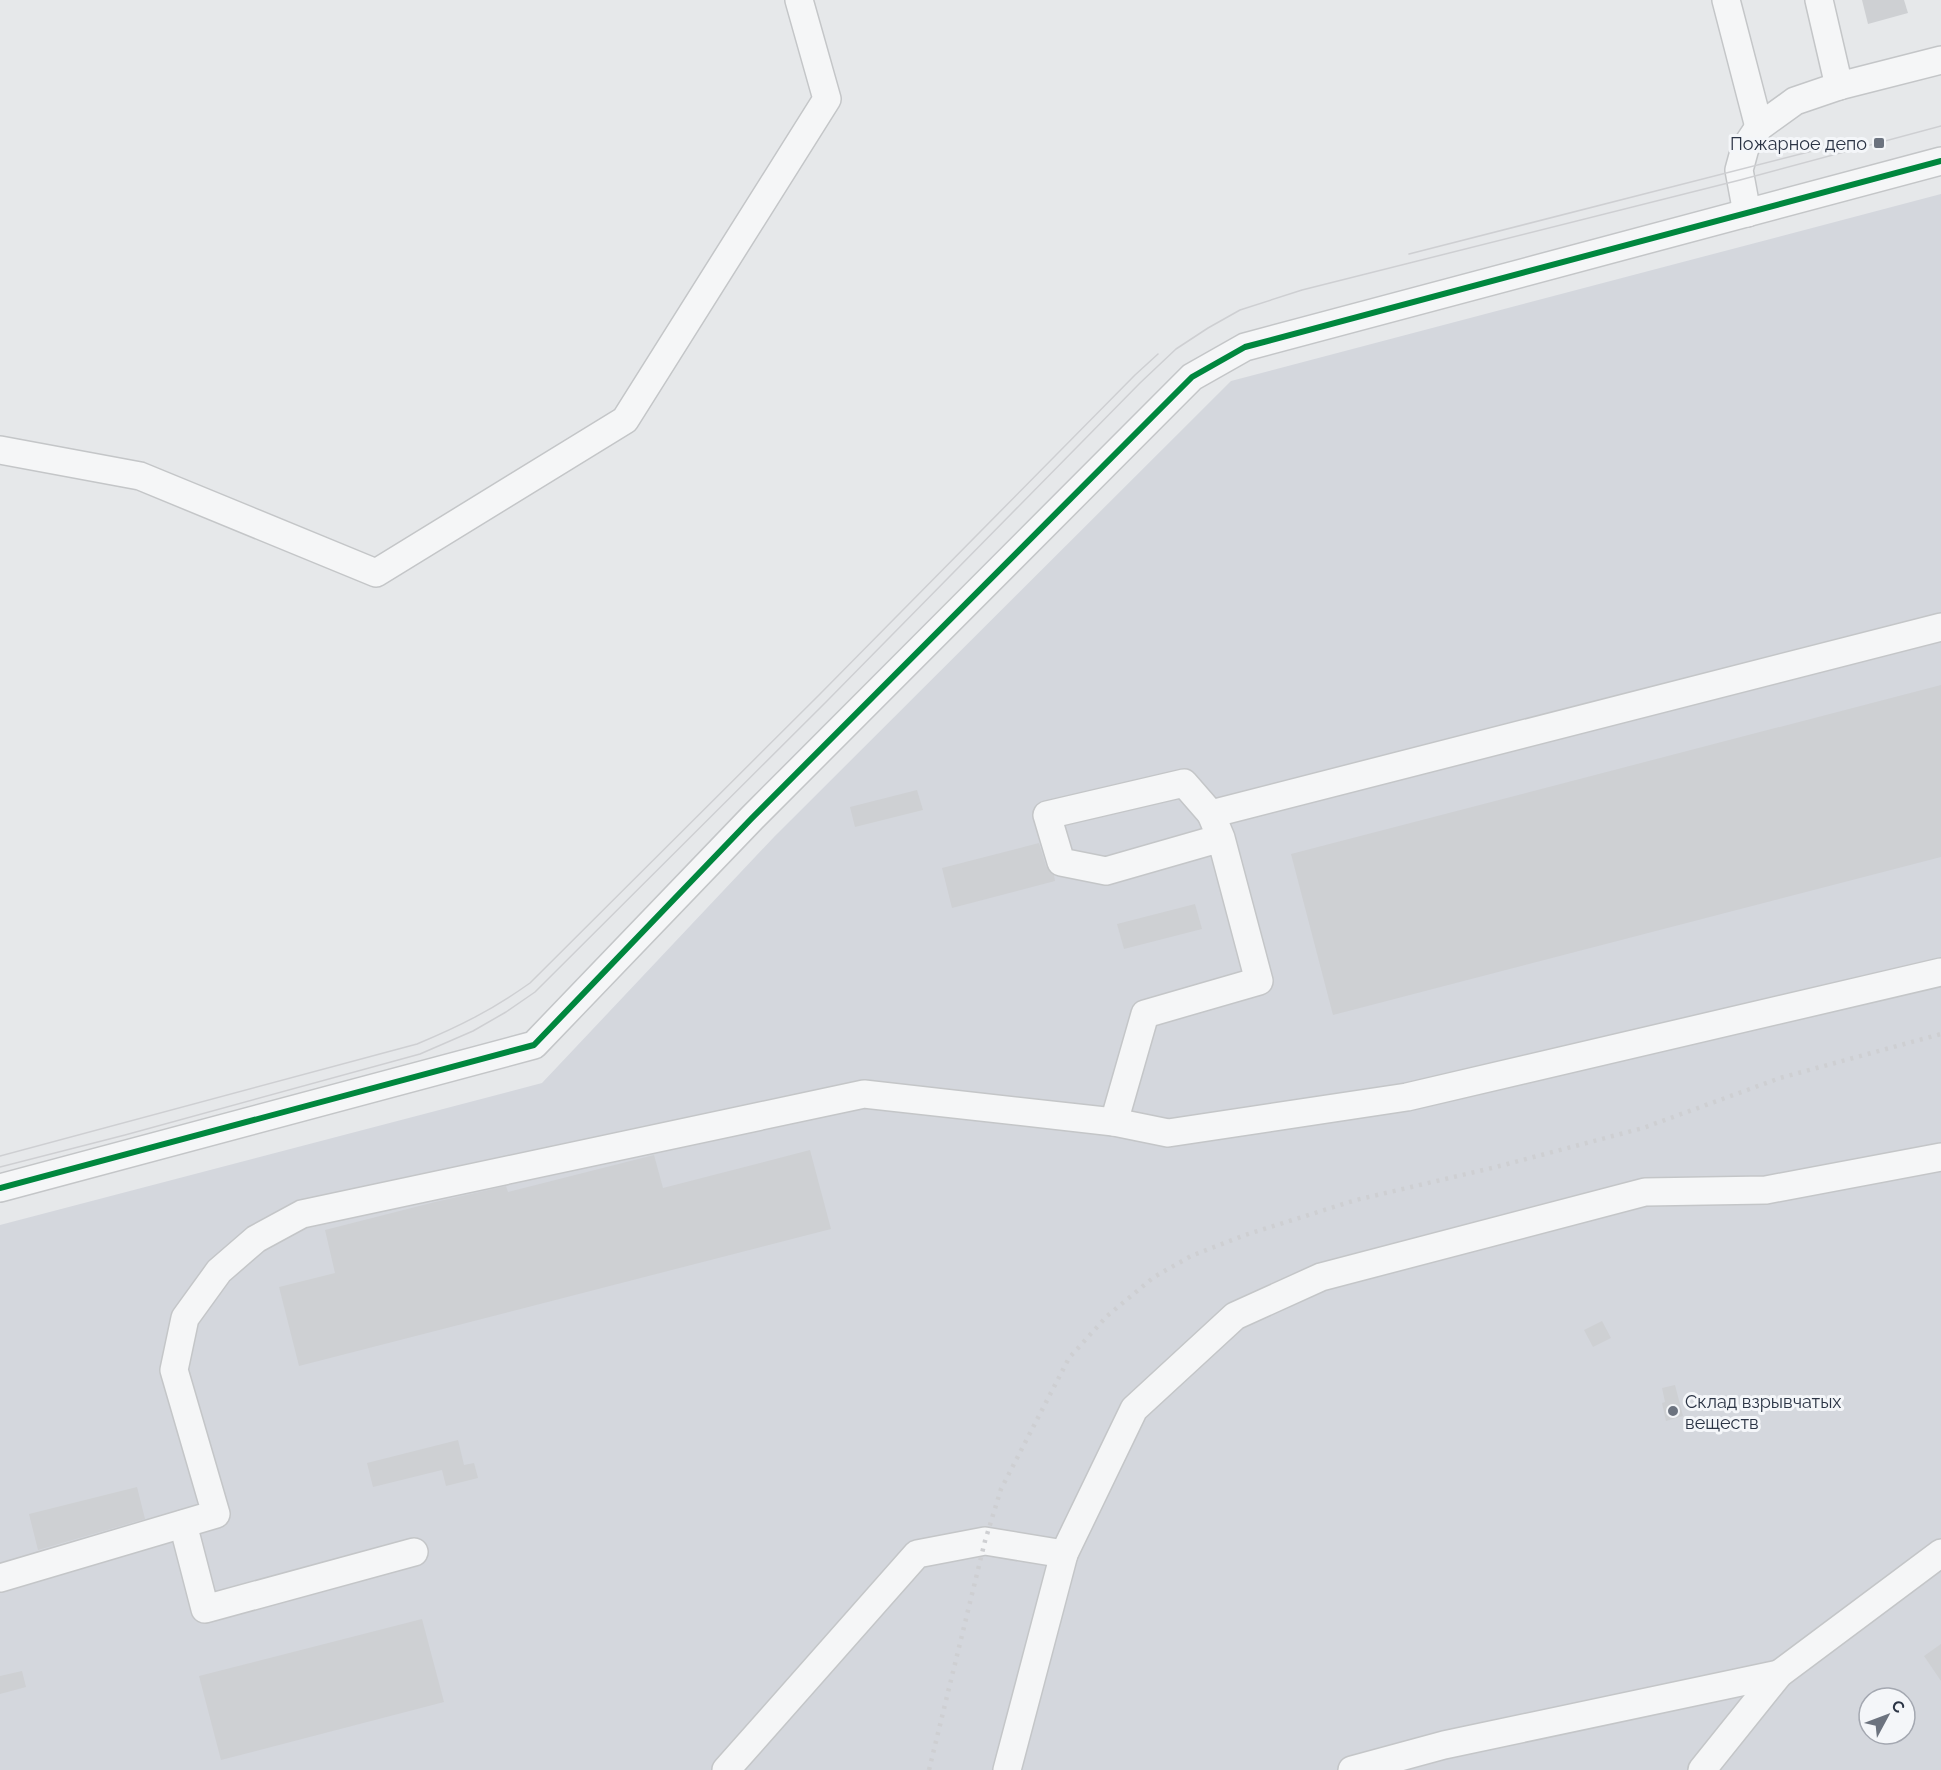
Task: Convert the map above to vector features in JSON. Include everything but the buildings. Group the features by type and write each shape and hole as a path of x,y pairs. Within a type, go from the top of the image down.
{"street":[{"path":"0,450 141,476 376,573 625,420 827,99 799,0"},
{"path":"1726,0 1759,127"},
{"path":"1819,0 1839,86"},
{"path":"1747,213 1739,170 1745,148 1759,127 1795,101 1839,86 1941,60"},
{"path":"0,1188 534,1045 760,810 1192,377 1245,347 1941,161"},
{"path":"1114,1122 1145,1014 1259,981 1216,826 1184,783 1047,814 1061,862 1106,871 1216,826 1941,627"},
{"path":"0,1578 216,1514 174,1370 185,1318 219,1271 256,1239 302,1214 864,1094 1114,1122 1168,1133 1407,1097 1941,972"},
{"path":"1007,1770 1064,1554 1134,1409 1235,1316 1321,1277 1645,1191 1766,1190 1940,1161"},
{"path":"183,1524 205,1609 414,1552"},
{"path":"726,1770 917,1554 985,1541 1064,1554"},
{"path":"1702,1770 1779,1674 1941,1553"},
{"path":"1352,1770 1444,1745 1779,1674"}],"shaded area":[{"path":"1941,194 1941,1770 0,1770 0,1225 542,1083 774,837 1231,381"}],"tram line":[{"path":"0,1167 420,1054 473,1031 535,992 826,702 1140,383 1176,349 1240,310 1302,290 1740,180 1941,126"},
{"path":"1409,254 1836,145"},
{"path":"0,1156 417,1044 475,1017 530,983 1158,354"}],"railway":[{"path":"929,1770 985,1541 1001,1489 1069,1358 1107,1316 1154,1277 1191,1256 1245,1235 1356,1200 1496,1167 1643,1128 1780,1078 1941,1034"}],"cycle path":[{"path":"0,1188 534,1045 752,818 1192,377 1245,347 1941,161"}],"place":[{"name":"Пожарное депо","path":"1879,143"},
{"name":"Склад взрывчатых веществ","path":"1673,1411"}]}
